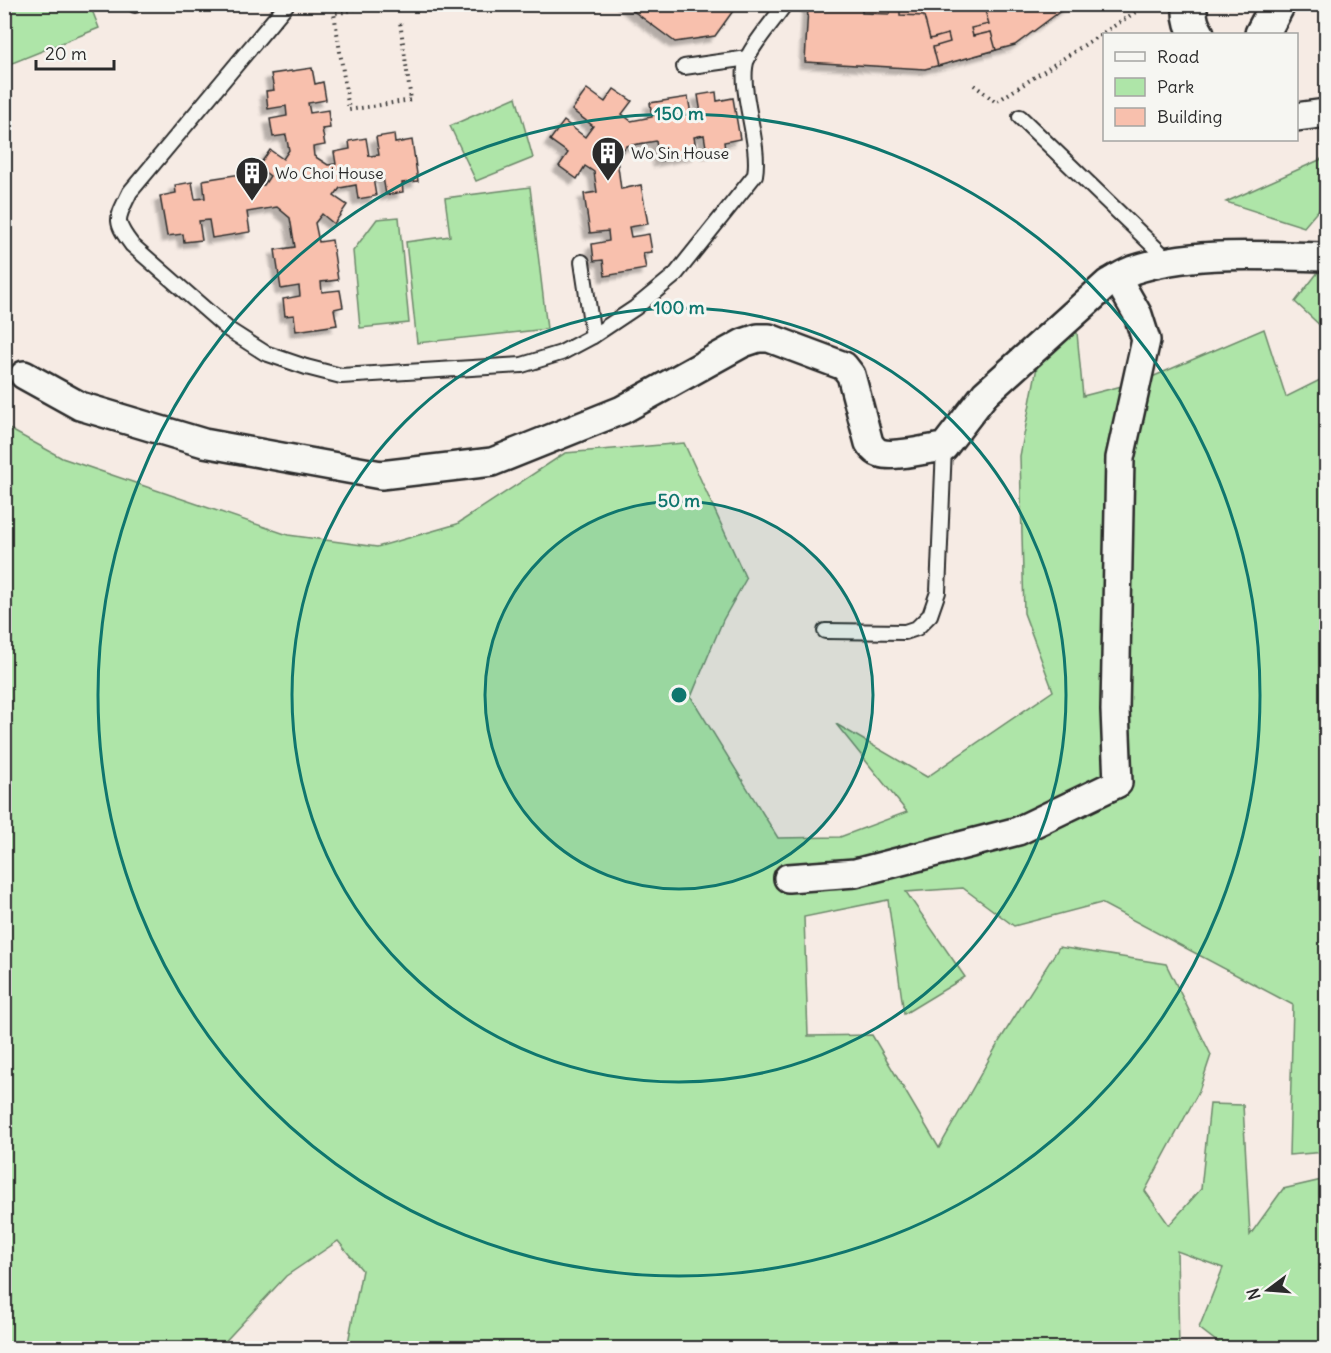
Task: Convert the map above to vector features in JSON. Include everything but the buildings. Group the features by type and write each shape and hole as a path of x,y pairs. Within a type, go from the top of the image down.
{"street":[{"path":"1190,4 1189,14 1196,33"},
{"path":"1298,117 1326,113"},
{"path":"24,375 80,406 204,444 381,476 492,462 622,410 743,343 769,338 844,366 851,375 869,443 874,450 892,454 944,447 986,394 1108,283 1131,271 1170,262 1223,256 1326,257"},
{"path":"788,878 855,873 1018,831 1118,783 1115,710 1120,458 1146,340 1138,315 1117,278"}],"lane":[{"path":"287,4 130,192 119,215 120,230 132,245 229,330 265,353 341,376 522,365 561,353 593,336 635,308 675,275 755,175 758,160 745,70 748,58 785,4"},
{"path":"684,67 748,58"},
{"path":"1020,117 1170,262"},
{"path":"582,262 593,336"},
{"path":"825,631 905,632 916,628 930,615 938,592 944,447"}],"path":[{"path":"366,4 346,12 334,13 349,110 411,100 400,22"},
{"path":"974,85 996,102 1148,4"}],"green space":[{"path":"5,4 90,5 99,28 5,66"},
{"path":"516,97 533,158 476,181 450,126"},
{"path":"1326,157 1326,201 1304,227 1226,202"},
{"path":"530,187 547,329 417,343 406,242 450,236 445,198"},
{"path":"399,217 409,323 360,328 353,251 377,219"},
{"path":"1326,262 1326,331 1295,302"},
{"path":"1264,329 1286,397 1326,377 1326,1152 1289,1155 1293,1005 1101,903 1014,926 963,888 906,892 965,977 904,1014 888,900 804,917 808,1036 872,1035 939,1148 1000,1040 1059,947 1166,964 1211,1055 1199,1091 1145,1191 1169,1225 1201,1189 1210,1104 1243,1105 1250,1235 1283,1189 1326,1179 1326,1348 1225,1348 1199,1328 1223,1268 1177,1251 1179,1348 347,1348 362,1270 338,1241 286,1276 219,1348 5,1348 4,426 62,458 288,535 377,547 457,524 565,453 684,443 746,579 723,620 691,697 778,838 840,837 907,812 836,724 927,777 1053,691 1024,613 1020,456 1044,330 1077,333 1083,396 1145,380"}],"place":[{"name":"Wo Sin House","path":"608,182"},
{"name":"Wo Choi House","path":"252,202"}]}
